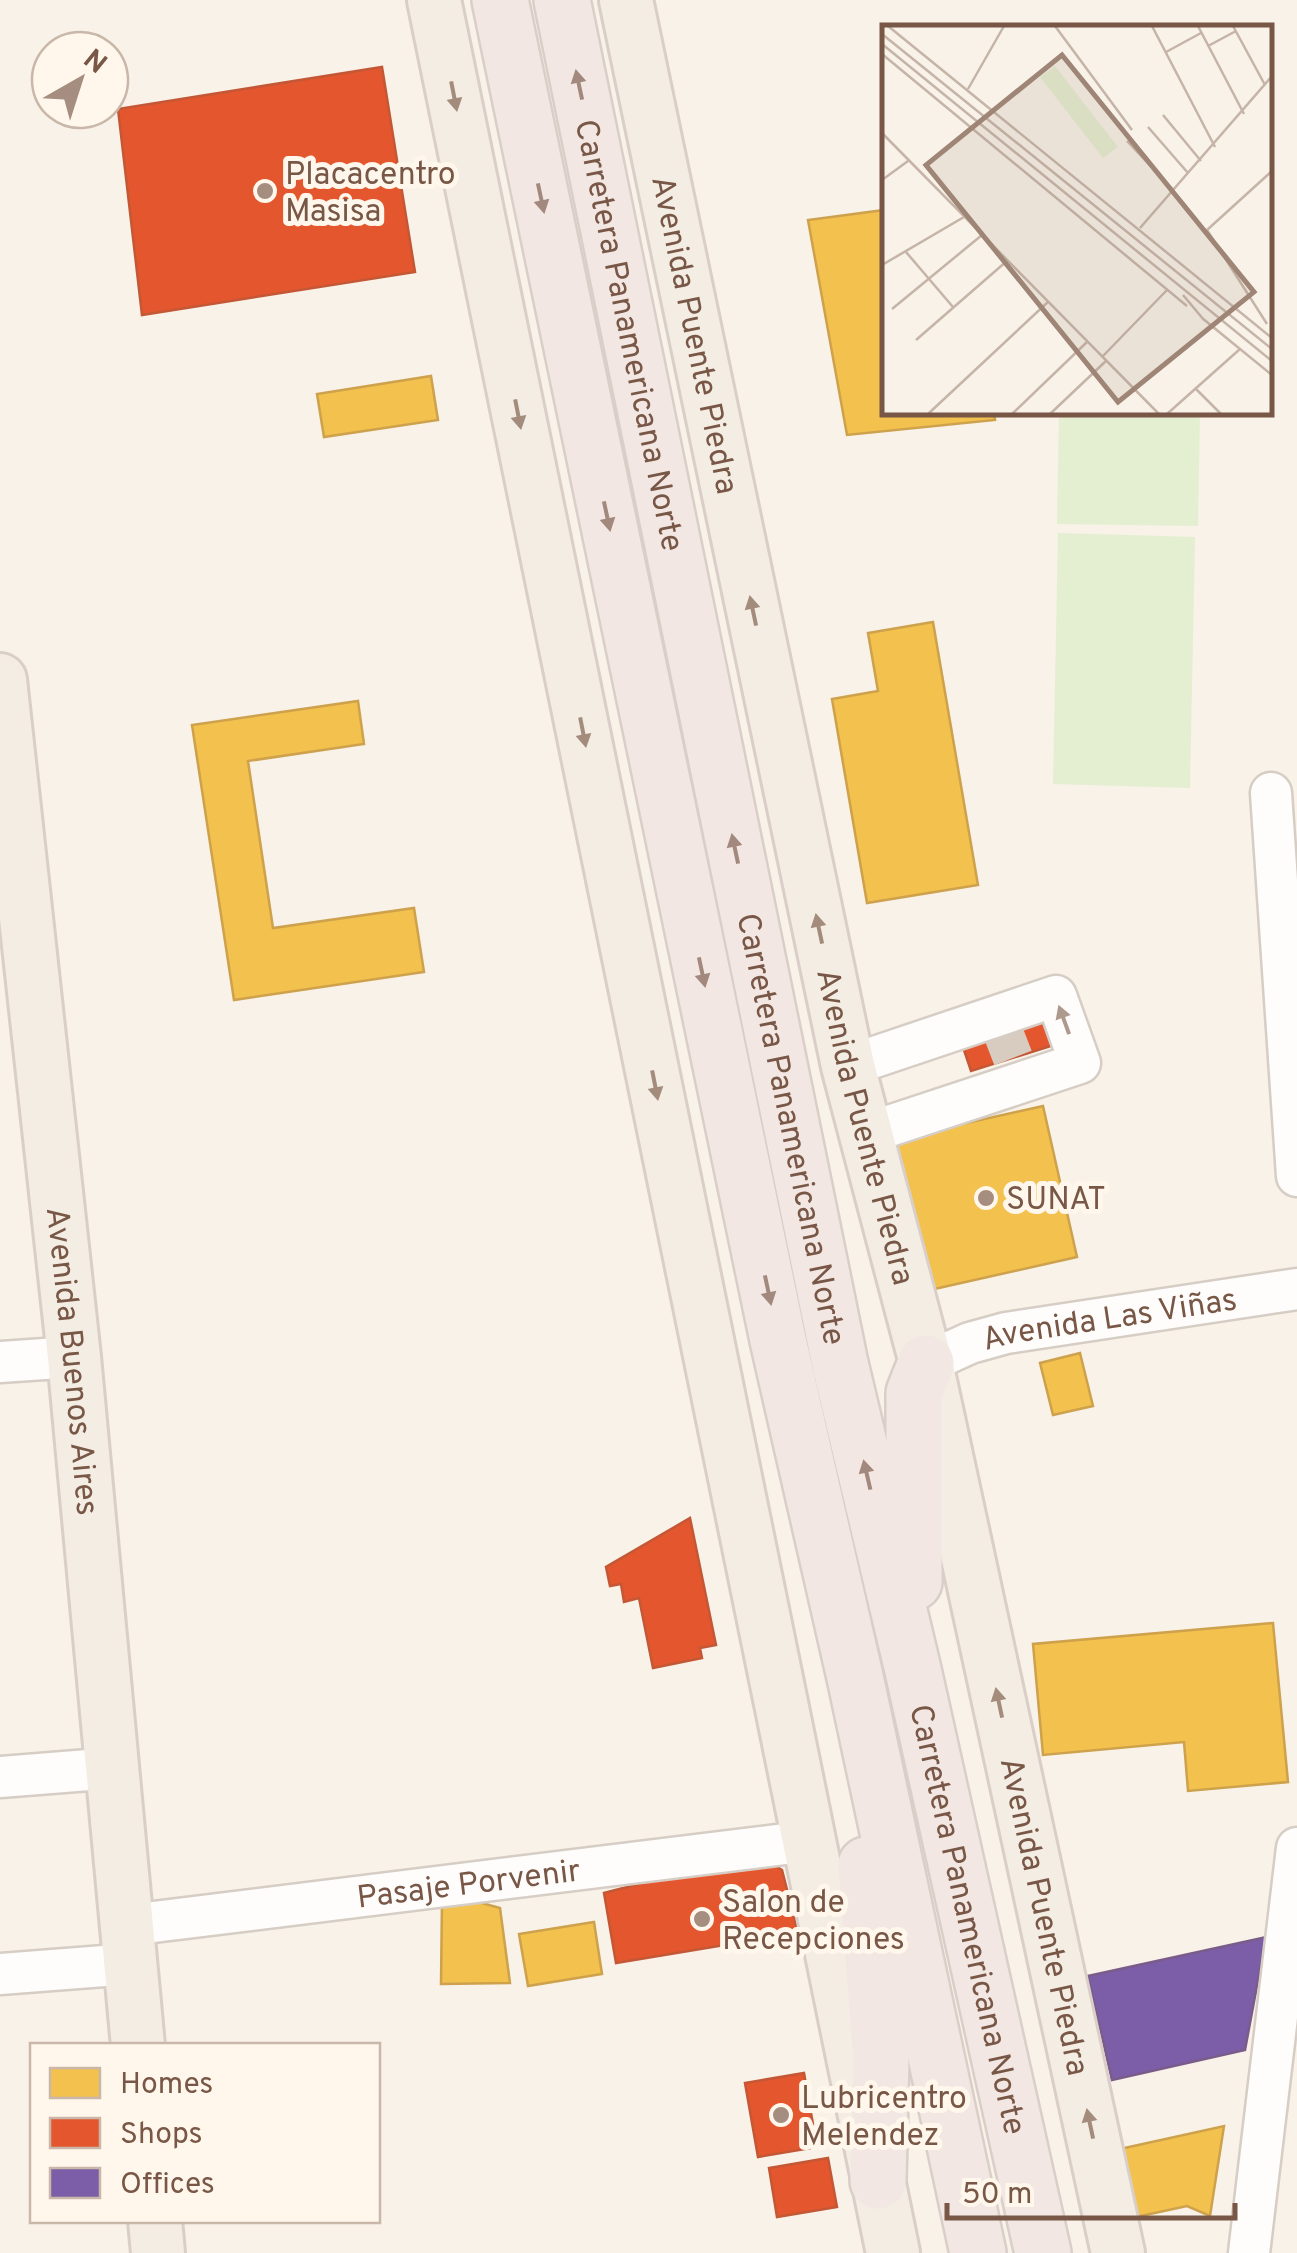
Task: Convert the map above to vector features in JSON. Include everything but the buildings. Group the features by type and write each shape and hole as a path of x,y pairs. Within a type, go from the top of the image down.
{"highway":[{"name":"Carretera Panamericana Norte","path":"500,0 778,1340 978,2253"},
{"name":"Carretera Panamericana Norte","path":"562,0 840,1364 913,1670 1043,2253"},
{"path":"913,1670 914,1394 926,1363"},
{"path":"855,1678 881,2059 878,2181"}],"main road":[{"path":"434,0 893,2253"},
{"name":"Avenida Puente Piedra","path":"626,0 848,1066 926,1363 1118,2253"},
{"name":"Avenida Buenos Aires","path":"0,680 14,928 74,1357 138,2043"},
{"path":"154,2223 158,2253"}],"street":[{"path":"1271,793 1297,1176"},
{"path":"848,1066 1007,1044 865,1134"},
{"name":"Avenida Las Viñas","path":"926,1363 970,1343 1006,1334 1297,1289"},
{"path":"0,1362 74,1357"},
{"path":"0,1777 114,1768"},
{"name":"Pasaje Porvenir","path":"0,1974 130,1945 809,1842"},
{"path":"1250,2253 1297,1848"}],"green space":[{"path":"1059,415 1200,415 1198,526 1057,524"},
{"path":"1058,533 1195,537 1190,788 1053,784"}],"tunnel":[{"path":"999,1022 1013,1058"}],"place":[{"name":"Placacentro Masisa","path":"265,191"},
{"name":"SUNAT","path":"986,1198"},
{"name":"Salon de Recepciones","path":"702,1919"},
{"name":"Lubricentro Melendez","path":"781,2115"}]}
